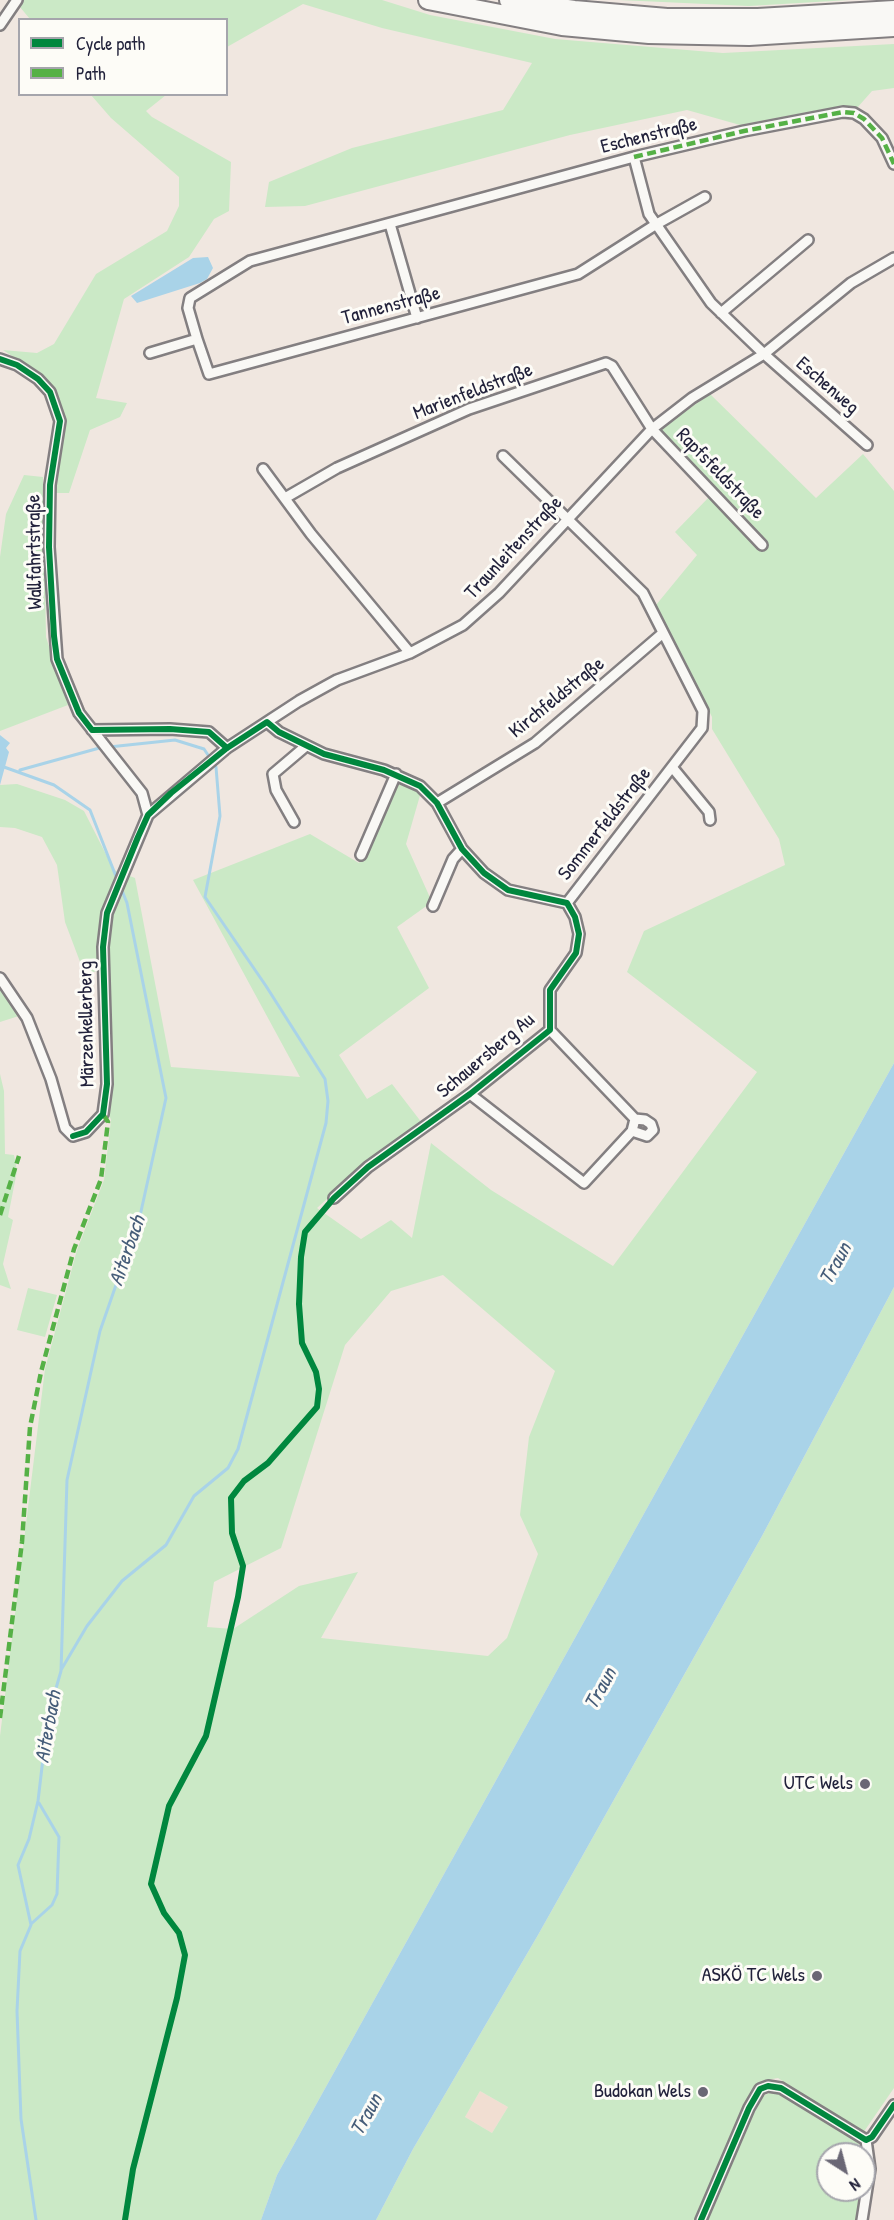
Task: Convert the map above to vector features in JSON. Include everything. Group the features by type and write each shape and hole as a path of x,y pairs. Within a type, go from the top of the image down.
{"highway":[{"path":"428,0 540,23 649,34 749,36 894,27"},
{"path":"509,0 584,11 667,18 758,18 894,10"}],"street":[{"path":"0,25 17,0"},
{"name":"Eschenstraße","path":"197,339 188,309 190,298 250,261 634,157 843,112 854,113 870,125 882,138 894,164"},
{"path":"634,157 648,214 655,225 721,313 764,354"},
{"name":"Tannenstraße","path":"197,339 209,374 578,274 655,225 705,197"},
{"path":"390,224 417,318"},
{"path":"721,313 808,240"},
{"name":"Traunleitenstraße","path":"112,895 148,815 205,766 267,722 337,680 410,653 442,638 480,611 652,429 692,398 764,354 851,283 894,258"},
{"path":"150,353 197,339"},
{"name":"Eschenweg","path":"764,354 867,445"},
{"name":"Wallfahrtstraße","path":"0,359 17,365 38,379 50,392 60,421 50,495 49,547 57,659 69,692 95,734 142,793 148,815"},
{"name":"Marienfeldstraße","path":"285,498 337,468 469,409 606,363 612,366 652,429"},
{"name":"Rapfsfeldstraße","path":"652,429 762,545"},
{"name":"Sommerfeldstraße","path":"503,456 643,593 703,711 702,728 567,903"},
{"path":"263,469 410,653"},
{"name":"Kirchfeldstraße","path":"437,803 535,743 663,633"},
{"path":"267,722 306,747 341,760 396,774 420,786 437,803 462,849 474,864 502,887 567,903"},
{"path":"95,734 170,729 208,732 224,751"},
{"path":"294,822 276,790 273,774 306,747"},
{"name":"Sommerfeldstraße","path":"672,767 709,812 710,820"},
{"path":"361,855 396,774"},
{"path":"433,906 453,859 462,849"},
{"name":"Märzenkellerberg","path":"0,978 27,1018 51,1079 65,1128 73,1136 86,1132 103,1114 106,1084 103,947 107,913 112,895"},
{"name":"Schauersberg Au","path":"567,903 575,917 579,934 576,953 550,990 550,1030 635,1119 645,1120 651,1124 652,1130 647,1136 632,1131"},
{"name":"Schauersberg Au","path":"334,1198 368,1167 470,1094 550,1030"},
{"name":"Schauersberg Au","path":"470,1094 584,1183 632,1131 635,1119"},
{"path":"701,2220 749,2108 760,2089 768,2086 782,2088 866,2140"},
{"path":"866,2140 872,2137 894,2105"},
{"path":"862,2220 870,2169 866,2140"}],"shaded area":[{"path":"480,2091 508,2107 492,2133 465,2117"}],"green space":[{"path":"23,0 382,0 430,15 555,39 723,53 894,44 894,88 872,91 857,108 824,109 740,125 687,110 570,135 305,206 265,207 269,182 352,148 503,110 532,63 382,28 303,4 228,46 228,18 29,18 19,6"},
{"path":"619,0 849,0 749,6"},
{"path":"92,96 165,96 146,111 152,117 231,162 229,211 214,219 189,257 124,299 96,398 127,403 120,417 90,430 69,493 55,493 62,413 56,394 42,376 3,350 37,353 54,344 96,274 167,231 179,206 179,177 111,118"},
{"path":"710,394 816,498 863,454 894,491 894,1063 277,2175 261,2220 0,2220 0,1736 45,1369 77,1250 104,1180 111,1120 107,1109 105,968 85,975 65,922 57,865 42,837 15,828 0,827 0,785 17,784 65,800 84,811 114,870 135,878 171,1067 300,1077 193,880 310,834 359,863 398,784 421,792 406,844 432,902 397,927 429,988 339,1055 367,1099 392,1084 422,1123 367,1163 317,1208 361,1239 391,1220 412,1238 431,1143 491,1190 613,1266 757,1072 627,972 644,931 785,865 779,839 712,729 712,717 656,605 697,555 675,532 711,495 656,432","holes":["443,1275 555,1371 529,1437 520,1515 538,1554 507,1638 488,1656 321,1638 358,1572 299,1586 233,1629 207,1627 214,1582 281,1548 345,1345 391,1291"]},
{"path":"24,475 43,477 46,637 68,705 0,731 0,557 6,514"},
{"path":"0,989 1,991 22,1015 0,1022"},
{"path":"0,1074 4,1091 5,1154 14,1155 17,1171 8,1217 13,1220 3,1264 11,1289 0,1285"},
{"path":"894,1287 894,2088 863,2133 778,2078 761,2081 696,2220 376,2220 413,2149 538,1935 762,1536","holes":["480,2091 508,2107 492,2133 465,2117"]},
{"path":"28,1288 57,1295 45,1337 17,1330"},
{"path":"770,2092 785,2094 857,2142 816,2142 816,2202 861,2202 859,2220 708,2220 759,2099"}],"water":[{"path":"208,257 213,268 207,279 200,283 137,303 131,296 193,258"},
{"path":"0,735 10,743 6,748 9,752 0,785"},
{"name":"Traun","path":"894,1063 894,1287 762,1536 538,1935 413,2149 376,2220 261,2220 277,2175"}],"waterway":[{"path":"61,1670 87,1626 122,1581 166,1545 194,1496 228,1468 238,1449 326,1123 328,1101 325,1079 266,986 205,897 220,816 216,767 204,749 175,740 109,747"},
{"path":"20,770 103,747"},
{"name":"Aiterbach","path":"0,761 4,767 54,785 90,810 117,879"},
{"name":"Aiterbach","path":"36,2220 21,2119 17,2011 20,1951 31,1925 18,1865 29,1839 38,1801 48,1716 61,1671 67,1480 100,1331 140,1216 166,1098 127,903 121,888"},
{"name":"Aiterbach","path":"31,1924 52,1905 57,1894 59,1837 39,1803"}],"marked path":[{"path":"634,157 744,131 843,112 854,113 864,119 882,138 894,164"},
{"path":"0,1718 22,1542 30,1427 41,1372 74,1249 101,1179 108,1122 103,1114"},
{"path":"0,1215 19,1156"}],"cycle path":[{"path":"0,359 17,365 38,379 50,392 60,421 50,485 49,547 54,636 57,659 79,713 92,730 170,729 209,732 227,748"},
{"path":"73,1136 86,1132 103,1114 107,1084 103,947 107,913 148,815 171,793 227,748 267,722 279,732 324,754 384,770 420,786 437,803 462,849 484,873 508,890 567,903 575,917 579,934 576,953 550,990 550,1030 470,1094 368,1167 334,1198 305,1232 301,1257 299,1304 302,1343 316,1372 319,1389 317,1407 268,1463 244,1481 231,1498 232,1533 243,1566 238,1597 206,1736 169,1806 151,1884 164,1913 179,1933 185,1955 177,1998 133,2169 125,2220"},
{"path":"701,2220 749,2108 760,2089 768,2086 781,2088 866,2140 872,2137 894,2105"}],"place":[{"name":"UTC Wels","path":"865,1784"},
{"name":"ASKÖ TC Wels","path":"817,1976"},
{"name":"Budokan Wels","path":"703,2092"}]}
